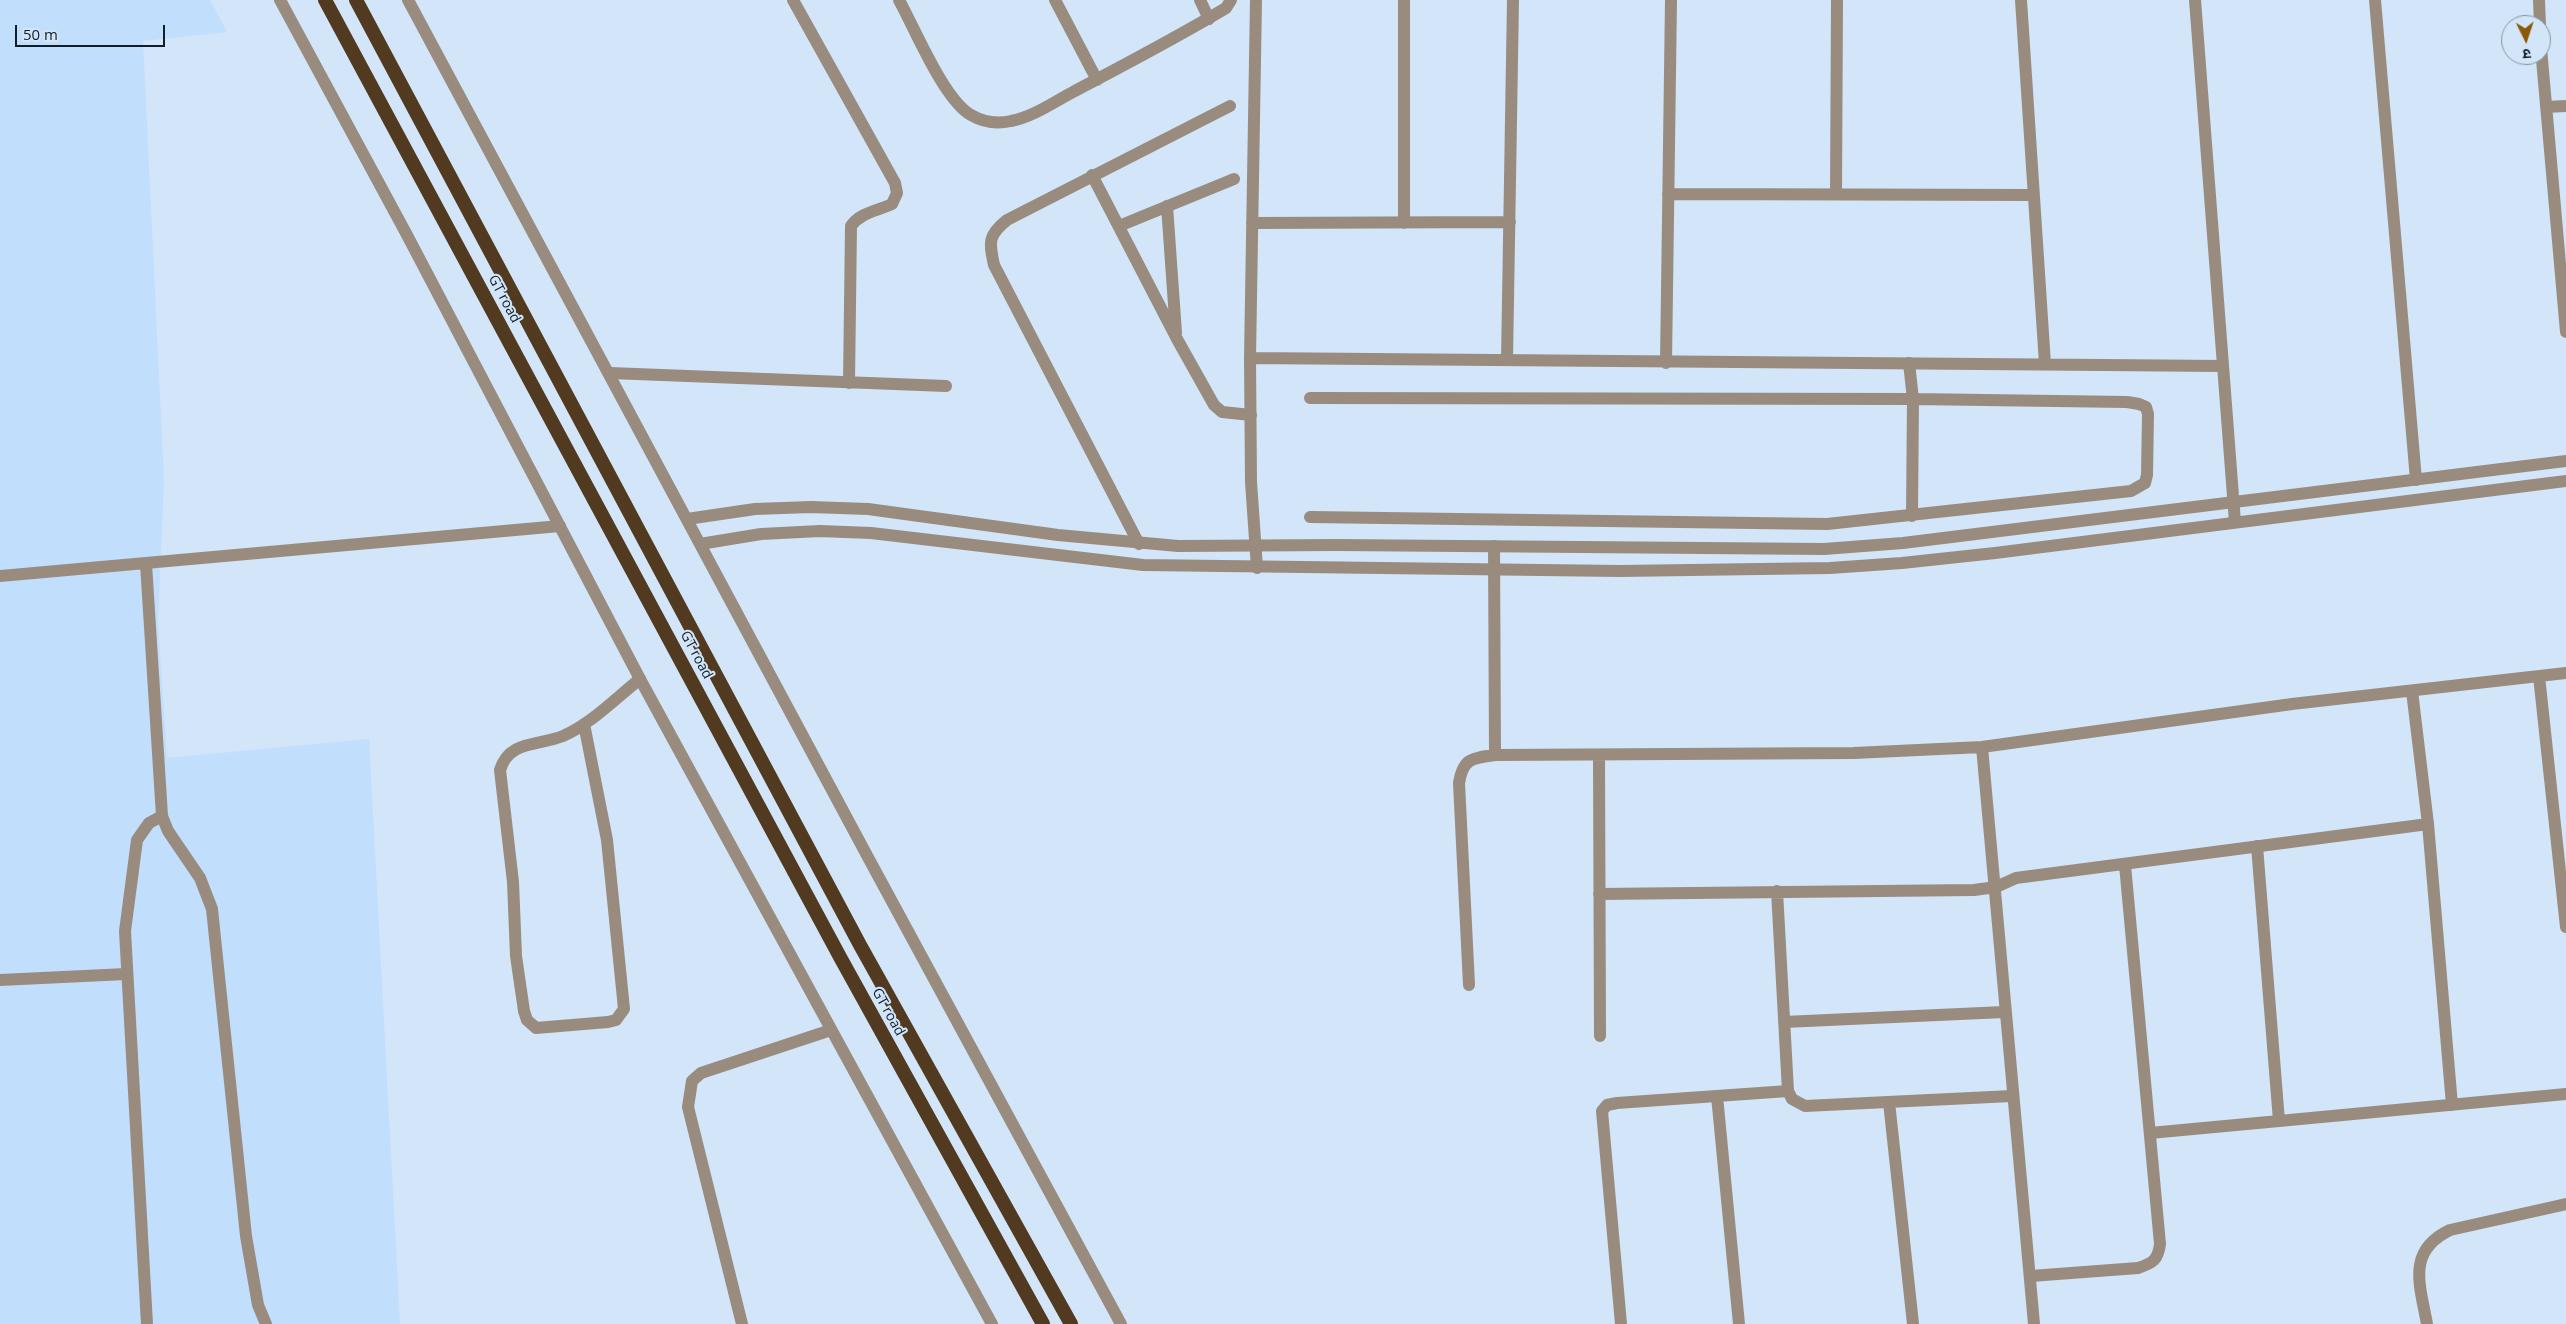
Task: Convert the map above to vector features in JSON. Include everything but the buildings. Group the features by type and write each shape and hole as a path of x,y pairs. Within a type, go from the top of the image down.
{"highway":[{"name":"GT road","path":"325,0 835,949 1043,1324"},
{"name":"GT road","path":"356,0 855,936 1071,1324"}],"street":[{"path":"280,0 640,678 992,1324"},
{"path":"408,0 1121,1324"},
{"path":"793,0 895,183 897,193 892,204 864,214 857,218 851,226 849,383"},
{"path":"899,0 952,97 970,115 986,121 999,123 1025,117 1097,80 1209,19 1226,8 1231,0"},
{"path":"1055,0 1097,80"},
{"path":"1200,0 1209,19"},
{"path":"1256,0 1250,414 1251,482 1257,568"},
{"path":"1404,0 1404,223"},
{"path":"1507,360 1514,0"},
{"path":"1666,363 1671,0"},
{"path":"1836,194 1837,0"},
{"path":"2021,0 2045,364"},
{"path":"2194,0 2235,522"},
{"path":"2375,0 2416,480"},
{"path":"2539,0 2540,15"},
{"path":"2542,65 2566,332"},
{"path":"1139,544 994,265 990,240 994,230 1007,220 1230,106"},
{"path":"2546,107 2566,106"},
{"path":"1092,175 1214,405 1222,412 1250,414"},
{"path":"1119,226 1234,179"},
{"path":"1668,194 2033,195"},
{"path":"1167,206 1177,338"},
{"path":"1252,223 1510,222"},
{"path":"1250,358 1666,363 2224,366"},
{"path":"1909,364 1912,399 1912,516"},
{"path":"610,374 946,386"},
{"path":"1310,398 1912,399 2127,402 2146,407 2148,414 2147,475 2145,483 2131,491 1826,524 1777,525 1310,517"},
{"path":"688,520 755,509 811,507 868,509 1139,544 1824,549 1903,543 2566,461"},
{"path":"700,544 761,534 820,531 862,533 1143,565 1257,568 1494,568 1620,571 1830,568 1902,563 2566,481"},
{"path":"0,576 560,526"},
{"path":"1494,546 1495,755"},
{"path":"146,564 162,816 168,831 200,878 212,909 246,1236 258,1305 266,1324"},
{"path":"1469,985 1458,783 1461,768 1471,759 1495,755 1599,756 1854,753 1982,747 2292,704 2566,673"},
{"path":"2539,676 2562,849 2566,927"},
{"path":"584,724 607,840 624,1009 616,1020 608,1022 536,1028 527,1020 524,1011 518,965 513,882 500,770 503,759 510,752 520,747 564,735 584,724 640,678"},
{"path":"2412,691 2428,824 2452,1105"},
{"path":"1982,747 1996,887 2004,1012 2031,1276 2034,1324"},
{"path":"1599,756 1600,1036"},
{"path":"147,1324 125,930 137,840 149,823 162,816"},
{"path":"1599,894 1974,890 1996,887 2016,878 2428,824"},
{"path":"2257,846 2279,1121"},
{"path":"2031,1276 2138,1268 2154,1263 2159,1256 2160,1244 2125,864"},
{"path":"1777,891 1788,1091 1792,1099 1805,1106 2012,1096"},
{"path":"0,980 126,974"},
{"path":"1784,1022 2004,1012"},
{"path":"742,1324 688,1107 692,1081 701,1073 831,1030"},
{"path":"1621,1324 1602,1111 1607,1105 1617,1103 1788,1091"},
{"path":"2150,1133 2566,1094"},
{"path":"1717,1096 1739,1324"},
{"path":"1889,1102 1913,1324"},
{"path":"2427,1324 2419,1279 2420,1261 2427,1246 2435,1237 2450,1230 2566,1204"}],"shaded area":[{"path":"0,0 210,0 227,32 143,41 164,482 158,621 167,758 369,739 400,1324 0,1324"}]}
